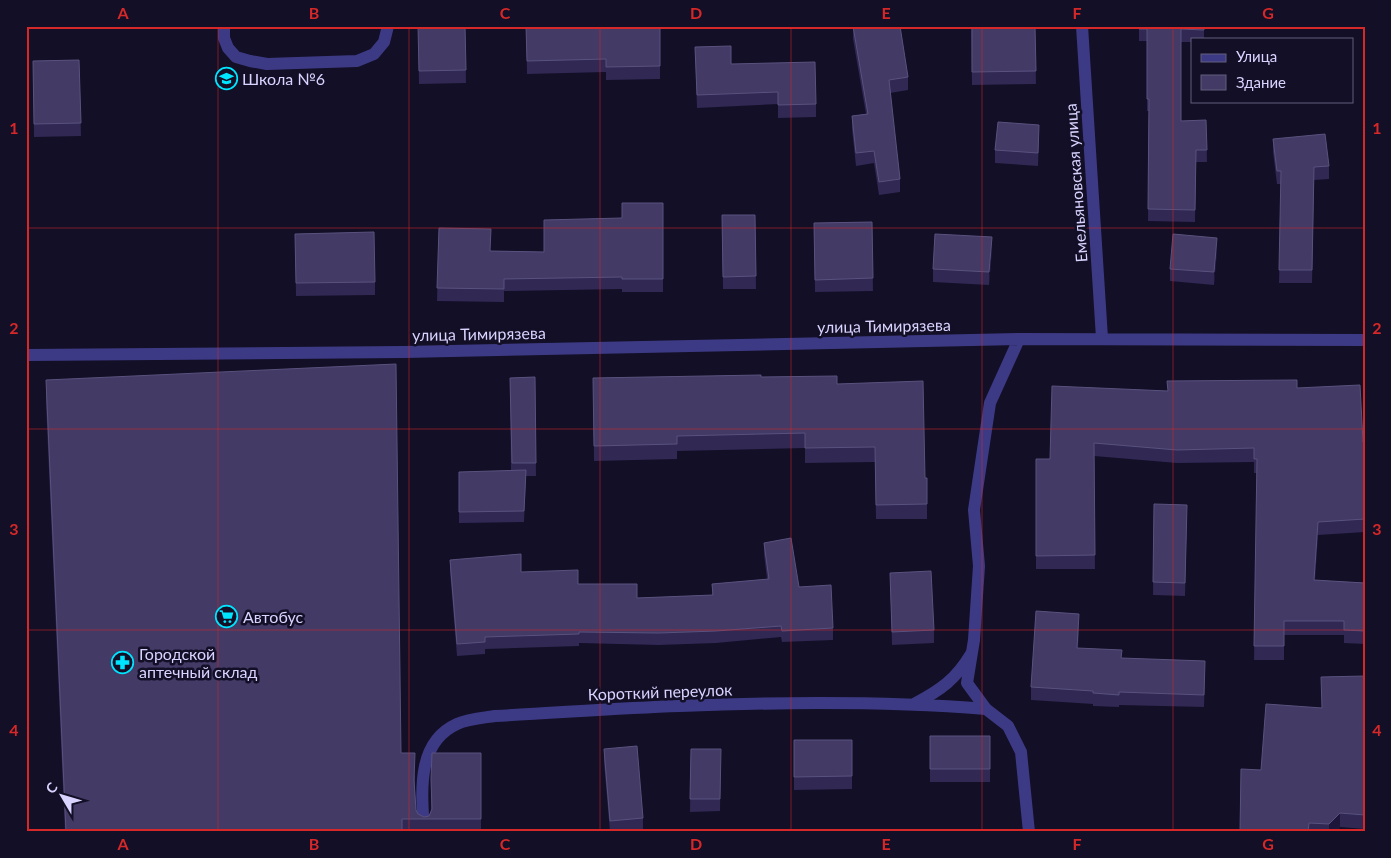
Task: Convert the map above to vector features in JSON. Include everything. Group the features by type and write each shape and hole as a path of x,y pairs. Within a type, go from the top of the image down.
{"street":[{"path":"224,26 224,38 228,48 236,57 250,62 267,64 357,60 374,54 384,42 388,26"},
{"name":"Емельяновская улица","path":"1082,26 1102,338"},
{"name":"улица Тимирязева","path":"26,355 404,352 1102,338 1365,340"},
{"path":"1019,339 990,403 988,412 974,510 979,566 972,653 967,683 986,709 1008,726 1021,752 1029,832"},
{"path":"912,705 935,694 950,682 961,670 972,653"},
{"name":"Короткий переулок","path":"424,832 422,782 427,753 441,735 456,725 474,719 495,716 680,706 830,704 912,705 986,709"}],"building":[{"path":"418,26 465,26 466,70 419,71"},
{"path":"526,26 660,26 660,66 606,67 606,59 527,61"},
{"path":"853,26 900,26 908,77 889,80 900,179 879,182 874,151 856,153 852,116 868,114"},
{"path":"972,26 1035,26 1036,71 972,72"},
{"path":"1139,26 1204,26 1204,30 1181,29 1181,121 1206,120 1207,150 1196,150 1195,210 1148,209 1149,99 1147,99 1147,29 1139,29"},
{"path":"731,46 731,64 815,62 816,104 778,105 778,92 697,95 695,47"},
{"path":"79,60 81,123 34,124 33,61"},
{"path":"998,122 1039,125 1038,153 995,150"},
{"path":"1325,134 1329,166 1314,167 1312,270 1279,270 1281,171 1277,171 1273,139"},
{"path":"622,203 663,203 663,279 622,279 622,277 504,279 504,289 437,288 439,228 491,229 490,251 544,252 544,220 622,218"},
{"path":"722,215 755,215 756,276 723,277"},
{"path":"872,222 873,278 815,280 814,223"},
{"path":"374,232 375,282 296,283 295,234"},
{"path":"935,234 992,237 989,272 933,269"},
{"path":"1173,234 1217,238 1214,272 1170,269"},
{"name":"Автобус","path":"396,364 401,753 415,753 416,810 418,814 424,817 429,816 432,809 432,753 481,753 481,819 402,819 402,832 66,832 46,380"},
{"path":"761,375 761,377 837,376 837,384 923,381 927,504 876,505 875,447 805,448 805,433 677,436 677,444 594,446 593,378"},
{"path":"535,377 536,463 512,463 510,378"},
{"path":"1297,380 1297,388 1360,385 1363,442 1365,441 1365,519 1318,522 1314,580 1365,583 1365,631 1344,630 1344,621 1284,621 1284,646 1254,646 1257,459 1254,459 1254,448 1177,450 1094,443 1095,555 1036,556 1036,459 1050,459 1052,386 1168,391 1167,381"},
{"path":"526,470 524,511 459,512 459,472"},
{"path":"1154,504 1187,505 1185,583 1153,582"},
{"path":"791,538 799,587 831,585 833,628 782,631 781,626 659,633 579,632 579,634 485,637 485,642 457,644 450,560 521,554 521,572 578,570 578,584 637,584 637,598 713,595 712,584 769,579 764,543"},
{"path":"931,571 934,630 892,632 890,573"},
{"path":"1036,611 1079,614 1077,648 1122,650 1121,658 1205,661 1204,695 1119,692 1119,695 1093,693 1093,691 1031,687"},
{"path":"1365,676 1365,815 1340,813 1329,824 1309,823 1308,832 1240,832 1241,769 1261,770 1266,704 1322,708 1321,677"},
{"path":"930,736 990,736 990,769 930,769"},
{"path":"794,740 852,740 852,776 794,777"},
{"path":"637,746 643,818 610,821 604,749"},
{"path":"691,749 721,749 720,799 690,799"}],"place":[{"name":"Школа №6","path":"226,79"},
{"name":"Автобус","path":"227,617"},
{"name":"Городской аптечный склад","path":"123,663"}]}
